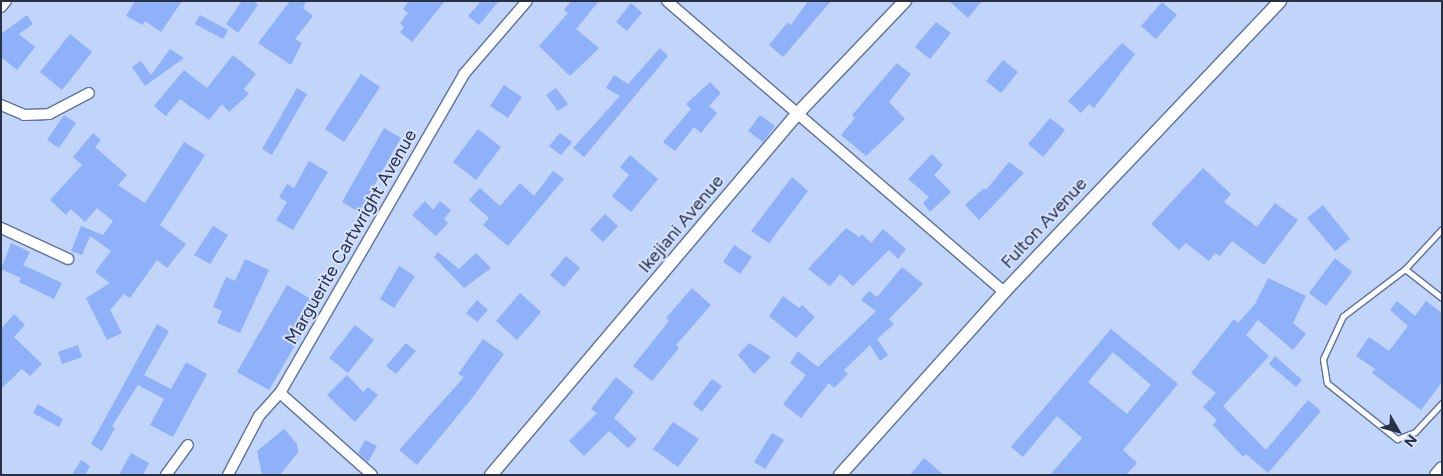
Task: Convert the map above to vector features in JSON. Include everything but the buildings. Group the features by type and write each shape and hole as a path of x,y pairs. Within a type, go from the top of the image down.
{"street":[{"path":"1,6 6,1"},
{"name":"Marguerite Cartwright Avenue","path":"231,473 260,416 280,393 464,74 527,1"},
{"path":"667,1 798,112 1004,292"},
{"name":"Ikejiani Avenue","path":"491,475 798,112 905,1"},
{"name":"Fulton Avenue","path":"840,475 1004,292 1280,1"},
{"path":"1,105 24,115 49,114 89,92"},
{"path":"1,228 68,259"},
{"path":"280,393 372,475"},
{"path":"166,475 188,445"},
{"path":"1436,475 1442,468"}],"lane":[{"path":"1442,229 1405,268 1344,316 1323,359 1327,383 1398,439 1404,438 1420,428 1442,403"},
{"path":"1405,268 1442,298"}]}
